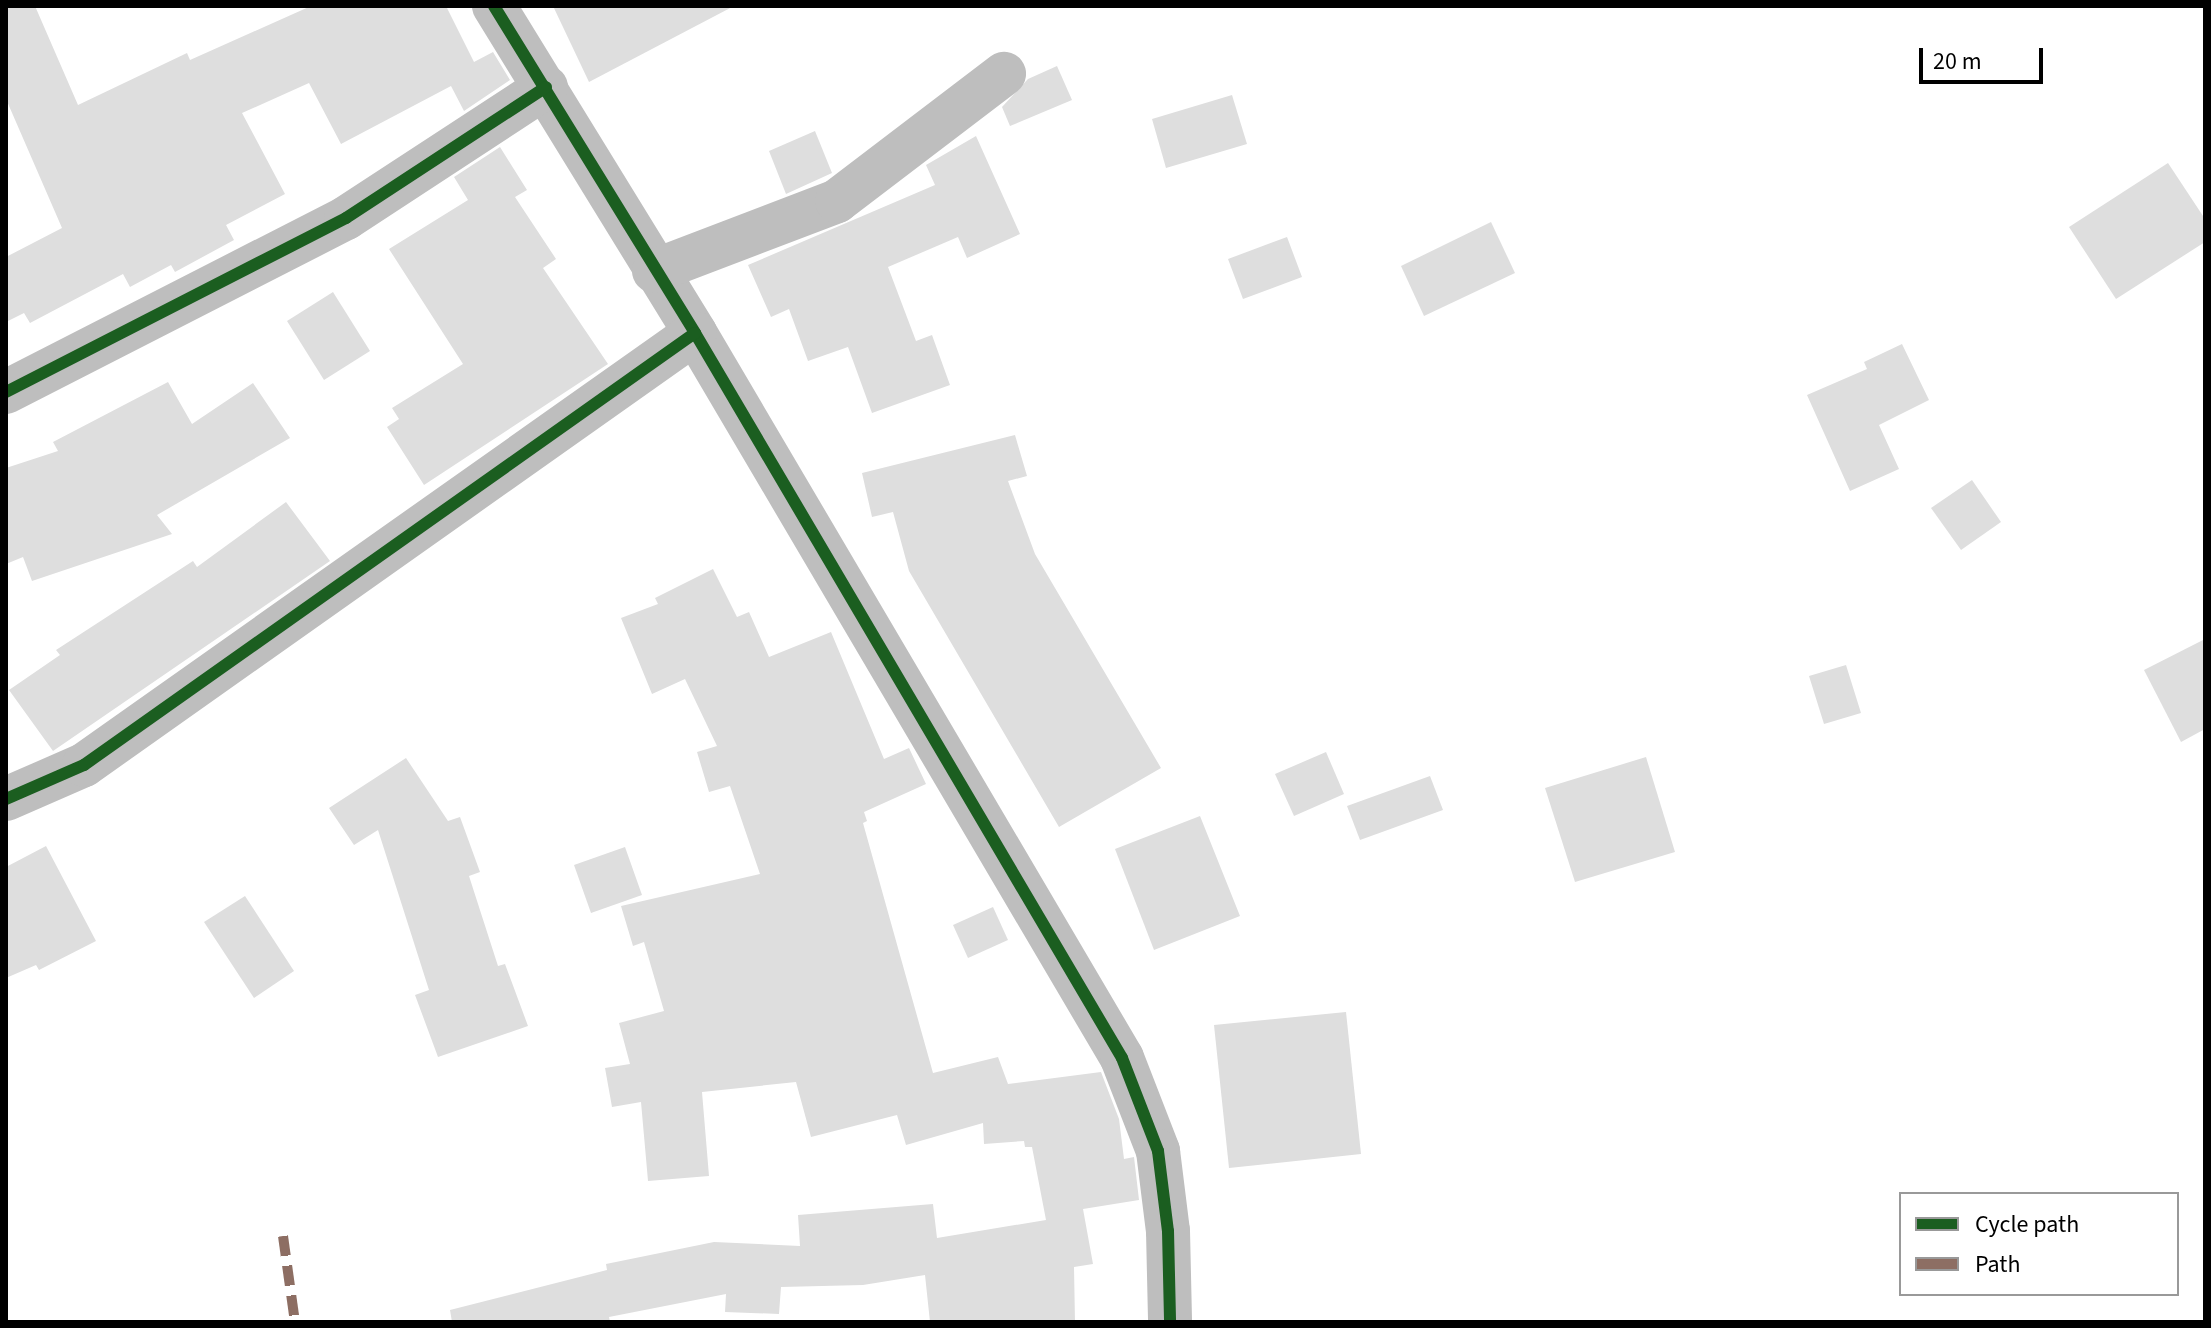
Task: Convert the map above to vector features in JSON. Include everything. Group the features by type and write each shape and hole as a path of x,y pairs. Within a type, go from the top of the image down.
{"street":[{"path":"494,6 546,87 654,271 695,333 1122,1058 1158,1151 1168,1231 1170,1322"},
{"path":"654,271 837,201 1004,74"},
{"path":"6,392 346,218 546,87"},
{"path":"6,799 84,765 695,333"}],"building":[{"path":"6,6 35,6 78,105 187,53 190,60 311,6 446,6 474,62 493,52 510,80 464,111 451,86 341,144 309,83 242,113 285,194 226,225 234,240 175,272 171,265 130,287 123,274 30,323 24,313 6,322 6,257 62,228 6,99"},
{"path":"553,6 734,6 589,82"},
{"path":"1057,66 1072,100 1010,126 1002,107 1028,79"},
{"path":"1232,95 1247,144 1166,168 1152,119"},
{"path":"815,131 832,173 786,194 769,151"},
{"path":"976,136 1020,234 967,258 958,237 888,267 916,341 932,335 950,385 872,413 848,347 808,361 789,309 771,317 748,265 935,185 926,165"},
{"path":"500,147 527,190 515,197 556,259 543,268 608,364 424,485 387,427 399,419 392,408 463,364 389,249 468,200 454,177"},
{"path":"2168,163 2205,219 2205,242 2116,299 2069,227"},
{"path":"1491,222 1515,273 1424,316 1401,266"},
{"path":"1287,237 1302,277 1243,299 1228,259"},
{"path":"333,292 370,351 324,380 287,321"},
{"path":"1902,344 1929,400 1879,425 1899,469 1850,491 1807,395 1867,369 1864,362"},
{"path":"168,382 192,424 253,383 290,438 157,515 172,534 32,581 23,557 6,564 6,468 58,451 53,442"},
{"path":"1015,435 1027,476 1008,481 1035,554 1161,768 1059,827 909,571 893,512 872,517 862,473"},
{"path":"1972,480 2001,522 1961,550 1931,508"},
{"path":"286,502 330,561 53,751 9,690 60,655 56,650 193,561 197,567"},
{"path":"713,569 737,617 749,612 769,657 831,632 884,759 909,748 926,784 864,812 867,821 863,823 933,1073 998,1057 1008,1084 1101,1072 1119,1119 1124,1159 1134,1157 1139,1200 1083,1209 1093,1264 1074,1267 1075,1322 930,1322 925,1275 863,1285 781,1287 779,1314 725,1312 726,1294 609,1317 610,1322 452,1322 450,1310 607,1270 606,1264 714,1242 800,1246 798,1215 933,1204 937,1238 1046,1220 1032,1147 1025,1147 1024,1141 984,1144 983,1123 906,1145 897,1115 811,1137 796,1082 702,1092 709,1176 648,1181 641,1102 612,1107 605,1068 630,1064 619,1023 664,1011 644,942 633,946 621,906 760,874 730,786 709,792 697,752 717,746 685,679 652,694 621,618 658,604 655,598"},
{"path":"2205,639 2205,729 2181,742 2144,670"},
{"path":"1846,665 1861,713 1824,724 1809,676"},
{"path":"1326,752 1344,794 1294,816 1275,774"},
{"path":"1646,757 1675,852 1575,882 1545,788"},
{"path":"406,758 448,821 460,817 480,872 469,876 498,966 505,964 528,1026 438,1057 415,995 429,990 378,830 354,845 329,808"},
{"path":"1430,776 1443,810 1360,840 1347,806"},
{"path":"1200,816 1240,916 1154,950 1115,849"},
{"path":"46,846 96,941 39,970 36,965 6,978 6,867"},
{"path":"625,847 642,895 591,913 574,865"},
{"path":"245,896 294,971 254,998 204,922"},
{"path":"993,907 1008,940 968,958 953,925"},
{"path":"1346,1012 1361,1154 1229,1168 1214,1025"}],"marked path":[{"path":"283,1236 295,1322"}],"cycle path":[{"path":"494,6 695,333 1122,1058 1158,1151 1168,1231 1170,1322"},
{"path":"6,392 346,218 546,87"},
{"path":"6,799 84,765 695,333"}]}
